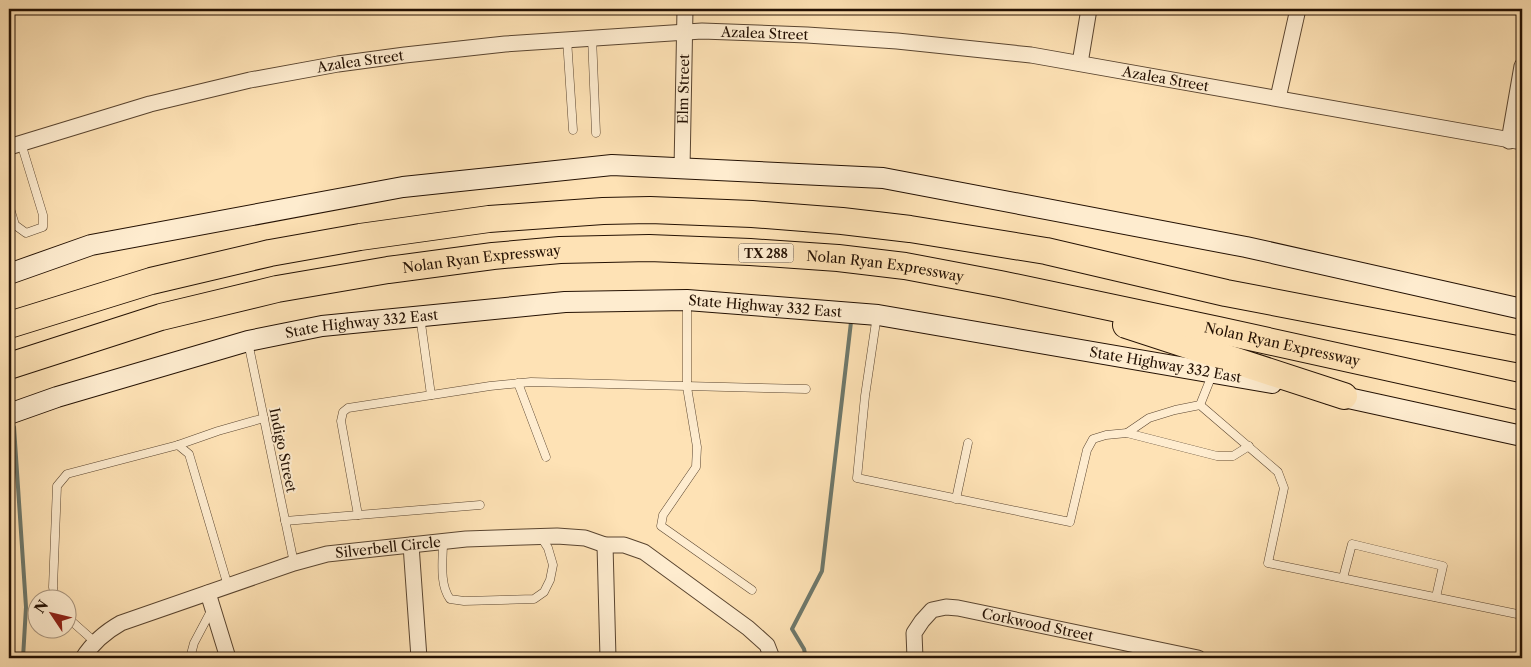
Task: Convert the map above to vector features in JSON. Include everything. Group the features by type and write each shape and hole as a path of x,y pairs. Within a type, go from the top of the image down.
{"highway":[{"path":"9,325 151,281 279,251 489,218 574,212 650,210 752,214 842,221 910,229 1017,246 1056,253 1226,293 1522,350"},
{"name":"Nolan Ryan Expressway","path":"9,366 161,317 277,289 388,270 493,256 627,248 750,252 838,258 905,266 1218,330 1522,397"},
{"path":"1000,284 1344,396"}],"main road":[{"path":"9,274 91,245 403,187 612,165 883,178 1246,247 1522,309"},
{"name":"State Highway 332 East","path":"9,414 57,397 248,341 322,326 565,302 687,300 878,315 1344,396 1522,436"}],"street":[{"name":"Elm Street","path":"682,169 684,9"},
{"path":"1080,63 1089,9"},
{"path":"1278,98 1298,9"},
{"name":"Azalea Street","path":"15,145 150,104 250,80 405,55 567,39 684,31 807,35 897,41 1030,55 1516,141"},
{"path":"1516,141 1522,66"},
{"name":"Silverbell Circle","path":"84,658 104,633 121,623 294,563 326,554 466,539 541,537 585,538 605,545 624,545 644,552 748,628 768,645 772,658"},
{"path":"411,545 419,658"},
{"path":"605,545 608,658"},
{"path":"208,594 228,658"},
{"name":"Corkwood Street","path":"915,658 914,633 922,620 932,610 946,607 1198,658"}],"lane":[{"path":"592,37 596,133"},
{"path":"567,39 573,130"},
{"path":"9,206 15,225 26,234 42,227 43,215 15,145"},
{"path":"687,300 687,387 697,447 696,467 663,515 660,526 752,590"},
{"path":"878,315 865,396 857,478 1070,522 1086,450 1094,439 1106,435 1128,433 1217,456 1233,456 1249,446"},
{"path":"420,316 431,395"},
{"name":"Indigo Street","path":"248,341 294,563"},
{"path":"1200,405 1213,372"},
{"path":"358,515 341,421 343,412 348,408 531,382 806,390"},
{"path":"518,383 546,457"},
{"path":"1128,433 1150,418 1200,405"},
{"path":"1200,405 1278,472 1284,488 1268,563 1522,615"},
{"path":"53,590 57,486 67,474 178,445 264,418"},
{"path":"956,499 968,443"},
{"path":"178,445 188,454 228,586"},
{"path":"285,522 480,505"},
{"path":"443,542 443,578 445,589 450,598 464,602 534,599 544,592 550,580 553,565 548,548 541,537"},
{"path":"1344,578 1352,544 1443,566 1436,597"},
{"path":"190,658 194,643 212,608"},
{"path":"78,627 95,642"}],"waterway":[{"path":"806,658 804,649 792,629 822,571 851,322"},
{"path":"14,427 26,607 23,658"}]}
